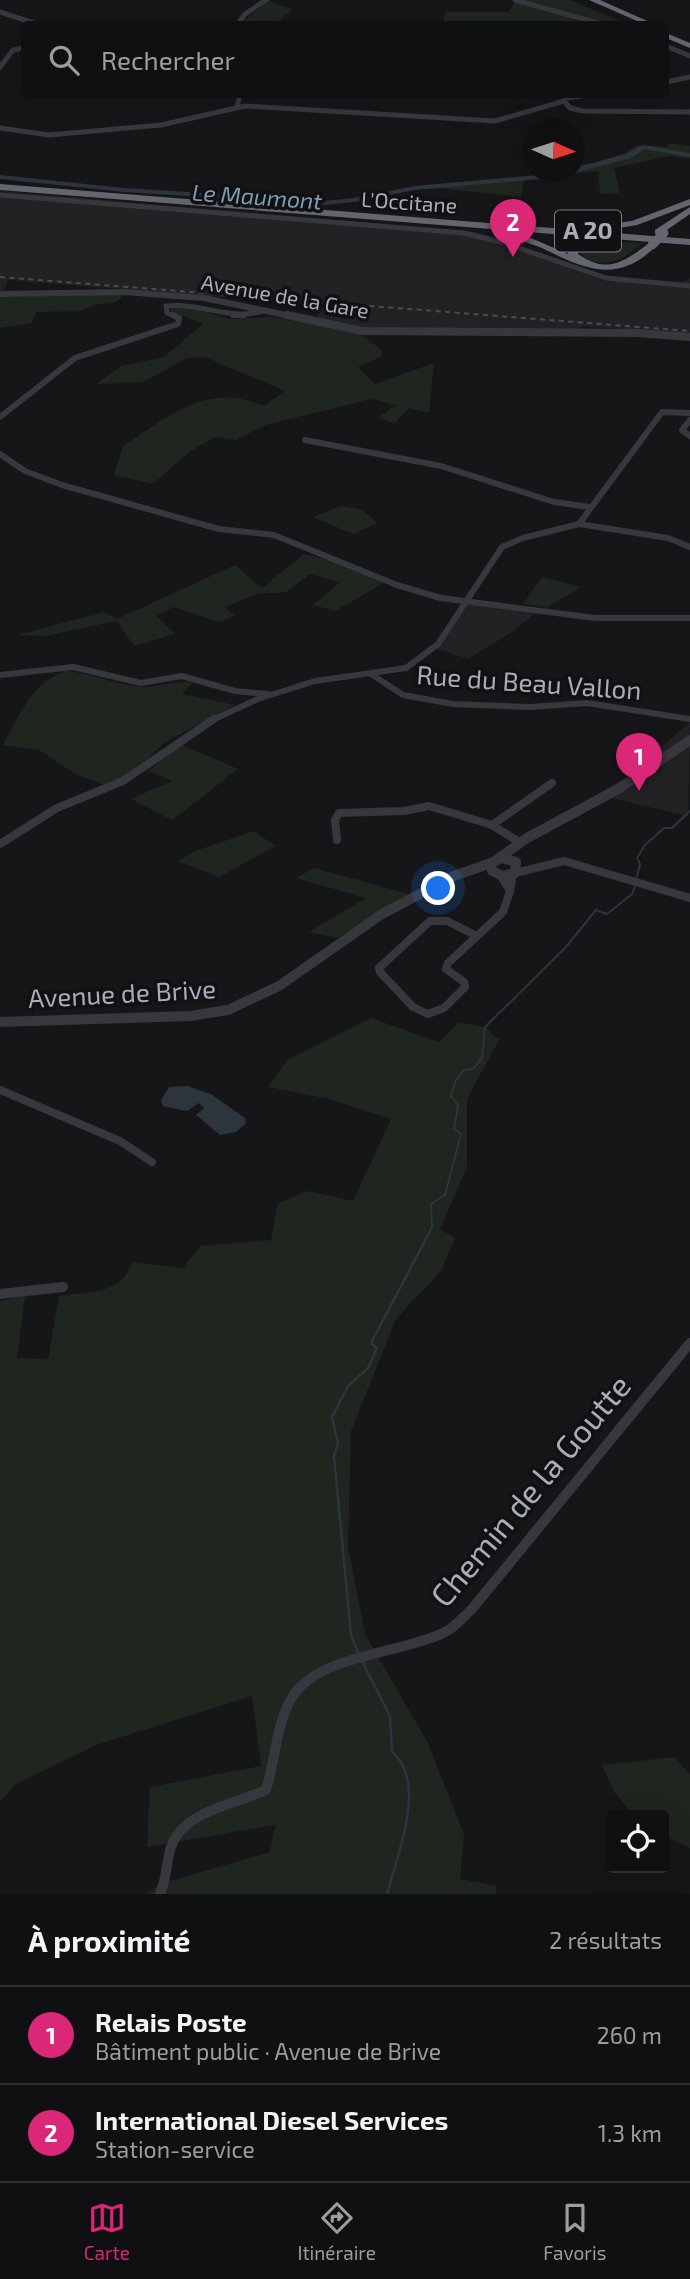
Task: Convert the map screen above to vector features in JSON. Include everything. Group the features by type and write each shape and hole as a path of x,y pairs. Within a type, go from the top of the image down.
{"highway":[{"path":"583,0 634,21"},
{"path":"593,0 643,21"},
{"path":"669,34 690,44"},
{"name":"L'Occitane","path":"0,186 649,243 690,240"},
{"name":"L'Occitane","path":"0,186 690,240"},
{"path":"486,223 611,227 634,223 690,202"},
{"path":"649,243 613,238 582,241 573,247 572,253 588,264 613,266 629,261 690,212"},
{"path":"435,223 520,236 595,268 628,265 649,243"}],"street":[{"path":"239,21 266,0"},
{"path":"515,0 591,21"},
{"path":"0,12 28,21"},
{"path":"669,47 690,56"},
{"path":"0,66 13,50 21,49"},
{"path":"0,56 8,58"},
{"path":"669,81 690,77"},
{"path":"237,107 239,98"},
{"path":"0,128 58,134 170,124 237,107 495,121 564,98 570,108 583,111 690,113"},
{"path":"0,195 464,233 504,243 606,278 690,286"},
{"name":"Avenue de la Gare","path":"0,293 144,293 217,300 362,331 638,333 690,337"},
{"path":"0,417 75,358 178,324 179,318 167,313 166,306 180,304 227,317 250,317 262,311"},
{"path":"579,524 662,412 690,413"},
{"path":"690,420 682,430 690,436"},
{"path":"305,440 441,466 554,502 590,507"},
{"path":"0,454 25,471 83,491 219,529 274,535 397,585 441,598 595,618 690,618"},
{"path":"0,844 57,808 123,781 203,724 272,694 315,681 406,668 438,644 494,555 509,542 579,524 668,538 690,547"},
{"path":"0,675 73,667 141,683 182,676 235,691 272,694"},
{"name":"Rue du Beau Vallon","path":"371,674 403,695 453,704 530,708 587,703 690,719"},
{"name":"Avenue de Brive","path":"0,1022 81,1017 190,1016 235,1007 279,986 382,914 495,860 597,802 690,740"},
{"path":"492,825 552,783"},
{"path":"337,839 335,820 338,813 404,811 422,805 492,825 519,844 503,912 448,963 446,969 464,982 465,987 439,1012 426,1014 415,1009 380,972 379,968 430,920 447,921 477,936"},
{"path":"510,891 490,868 495,860 515,868 571,862 690,898"},
{"name":"Avenue de Brive","path":"461,874 497,875 515,868"},
{"path":"0,1090 120,1141 152,1162"},
{"path":"0,1294 63,1287"},
{"name":"Chemin de la Goutte","path":"160,1894 168,1879 170,1846 177,1834 193,1820 266,1790 274,1769 277,1736 296,1691 319,1674 445,1633 472,1609 690,1343"}],"shaded area":[{"path":"525,0 569,0 621,21 601,21"},
{"path":"268,1 293,9 279,21 244,21"},
{"path":"515,2 579,20 444,21 445,12 508,12"},
{"path":"669,143 690,146 690,159 669,156 614,168 620,193 600,194 598,171 585,172 585,164 602,162 624,154 637,145 668,147"},
{"path":"522,180 524,182 521,197 427,187"},
{"path":"0,191 475,232 508,241 604,276 683,282 690,278 690,334 581,326 579,331 379,330 316,321 322,305 8,280 4,291 0,291"},
{"path":"586,243 642,243 624,257 604,263 588,261 579,252"},
{"path":"125,293 117,302 95,305 80,311 36,312 32,323 0,328 0,295"},
{"path":"184,306 229,319 273,317 357,332 382,350 382,356 358,367 375,384 434,363 429,413 409,408 395,423 378,418 395,405 372,399 265,425 236,440 215,437 189,452 153,484 114,475 123,446 189,405 224,397 243,399 264,406 285,391 205,357 187,358 143,382 96,384 121,366 164,357 203,324 171,311 170,307"},
{"path":"341,506 363,510 377,523 354,534 312,517"},
{"path":"304,554 343,564 384,583 335,611 313,605 340,582 310,574 286,592 258,594 225,607 235,616 219,622 174,607 156,615 175,634 134,646 116,621 46,636 17,635 104,612 117,619 235,565 262,588"},
{"path":"542,577 581,587 548,607 523,604"},
{"path":"467,601 538,611 512,632 468,659 437,649"},
{"path":"66,671 143,687 193,682 182,694 235,705 165,742 138,768 108,786 77,775 39,750 3,745 36,691 54,676"},
{"path":"690,722 688,816 598,795 632,773"},
{"path":"178,743 238,769 172,820 131,799 172,781 149,771"},
{"path":"254,831 275,846 219,877 178,861 195,851"},
{"path":"314,868 408,894 337,938 309,932 366,898 296,878"},
{"path":"371,1018 439,1042 459,1022 485,1027 499,1040 467,1099 467,1167 440,1229 455,1238 441,1271 396,1319 351,1431 348,1547 365,1634 428,1743 464,1835 460,1879 497,1886 496,1894 146,1894 163,1883 270,1852 275,1825 147,1847 150,1787 261,1766 252,1696 96,1745 14,1785 0,1802 0,1301 25,1296 17,1358 48,1359 59,1296 93,1292 112,1286 121,1281 132,1262 183,1268 200,1246 271,1240 278,1203 307,1191 353,1201 391,1119 329,1099 268,1087 287,1060"},
{"path":"187,1086 211,1094 245,1118 246,1123 236,1132 220,1135 196,1115 204,1108 199,1103 187,1111 163,1106 161,1100 169,1087"},
{"path":"675,1757 690,1775 690,1848 669,1838 669,1810 630,1810 615,1793 602,1765"}],"waterway":[{"name":"Le Maumont","path":"585,168 628,156 643,147 690,155"},
{"name":"Le Maumont","path":"0,177 124,190 219,196 259,194 325,203 415,188 522,179"},
{"path":"636,880 640,864 637,858 645,845 664,828 672,828 690,811"},
{"path":"428,1235 432,1227 431,1204 445,1195 461,1134 454,1129 458,1105 451,1096 456,1080 464,1070 473,1069 482,1058 485,1027 565,948 596,910 607,914 632,894 635,886"},
{"path":"358,1653 351,1635 334,1456 338,1443 332,1417 348,1386 368,1368 377,1348 371,1343 428,1235"},
{"path":"362,1661 390,1716 392,1752 403,1765 408,1781 407,1820 387,1894"}],"railway":[{"path":"0,277 690,331"}],"place":[{"name":"International Diesel Services","path":"513,257"},
{"name":"Relais Poste","path":"639,791"}]}
